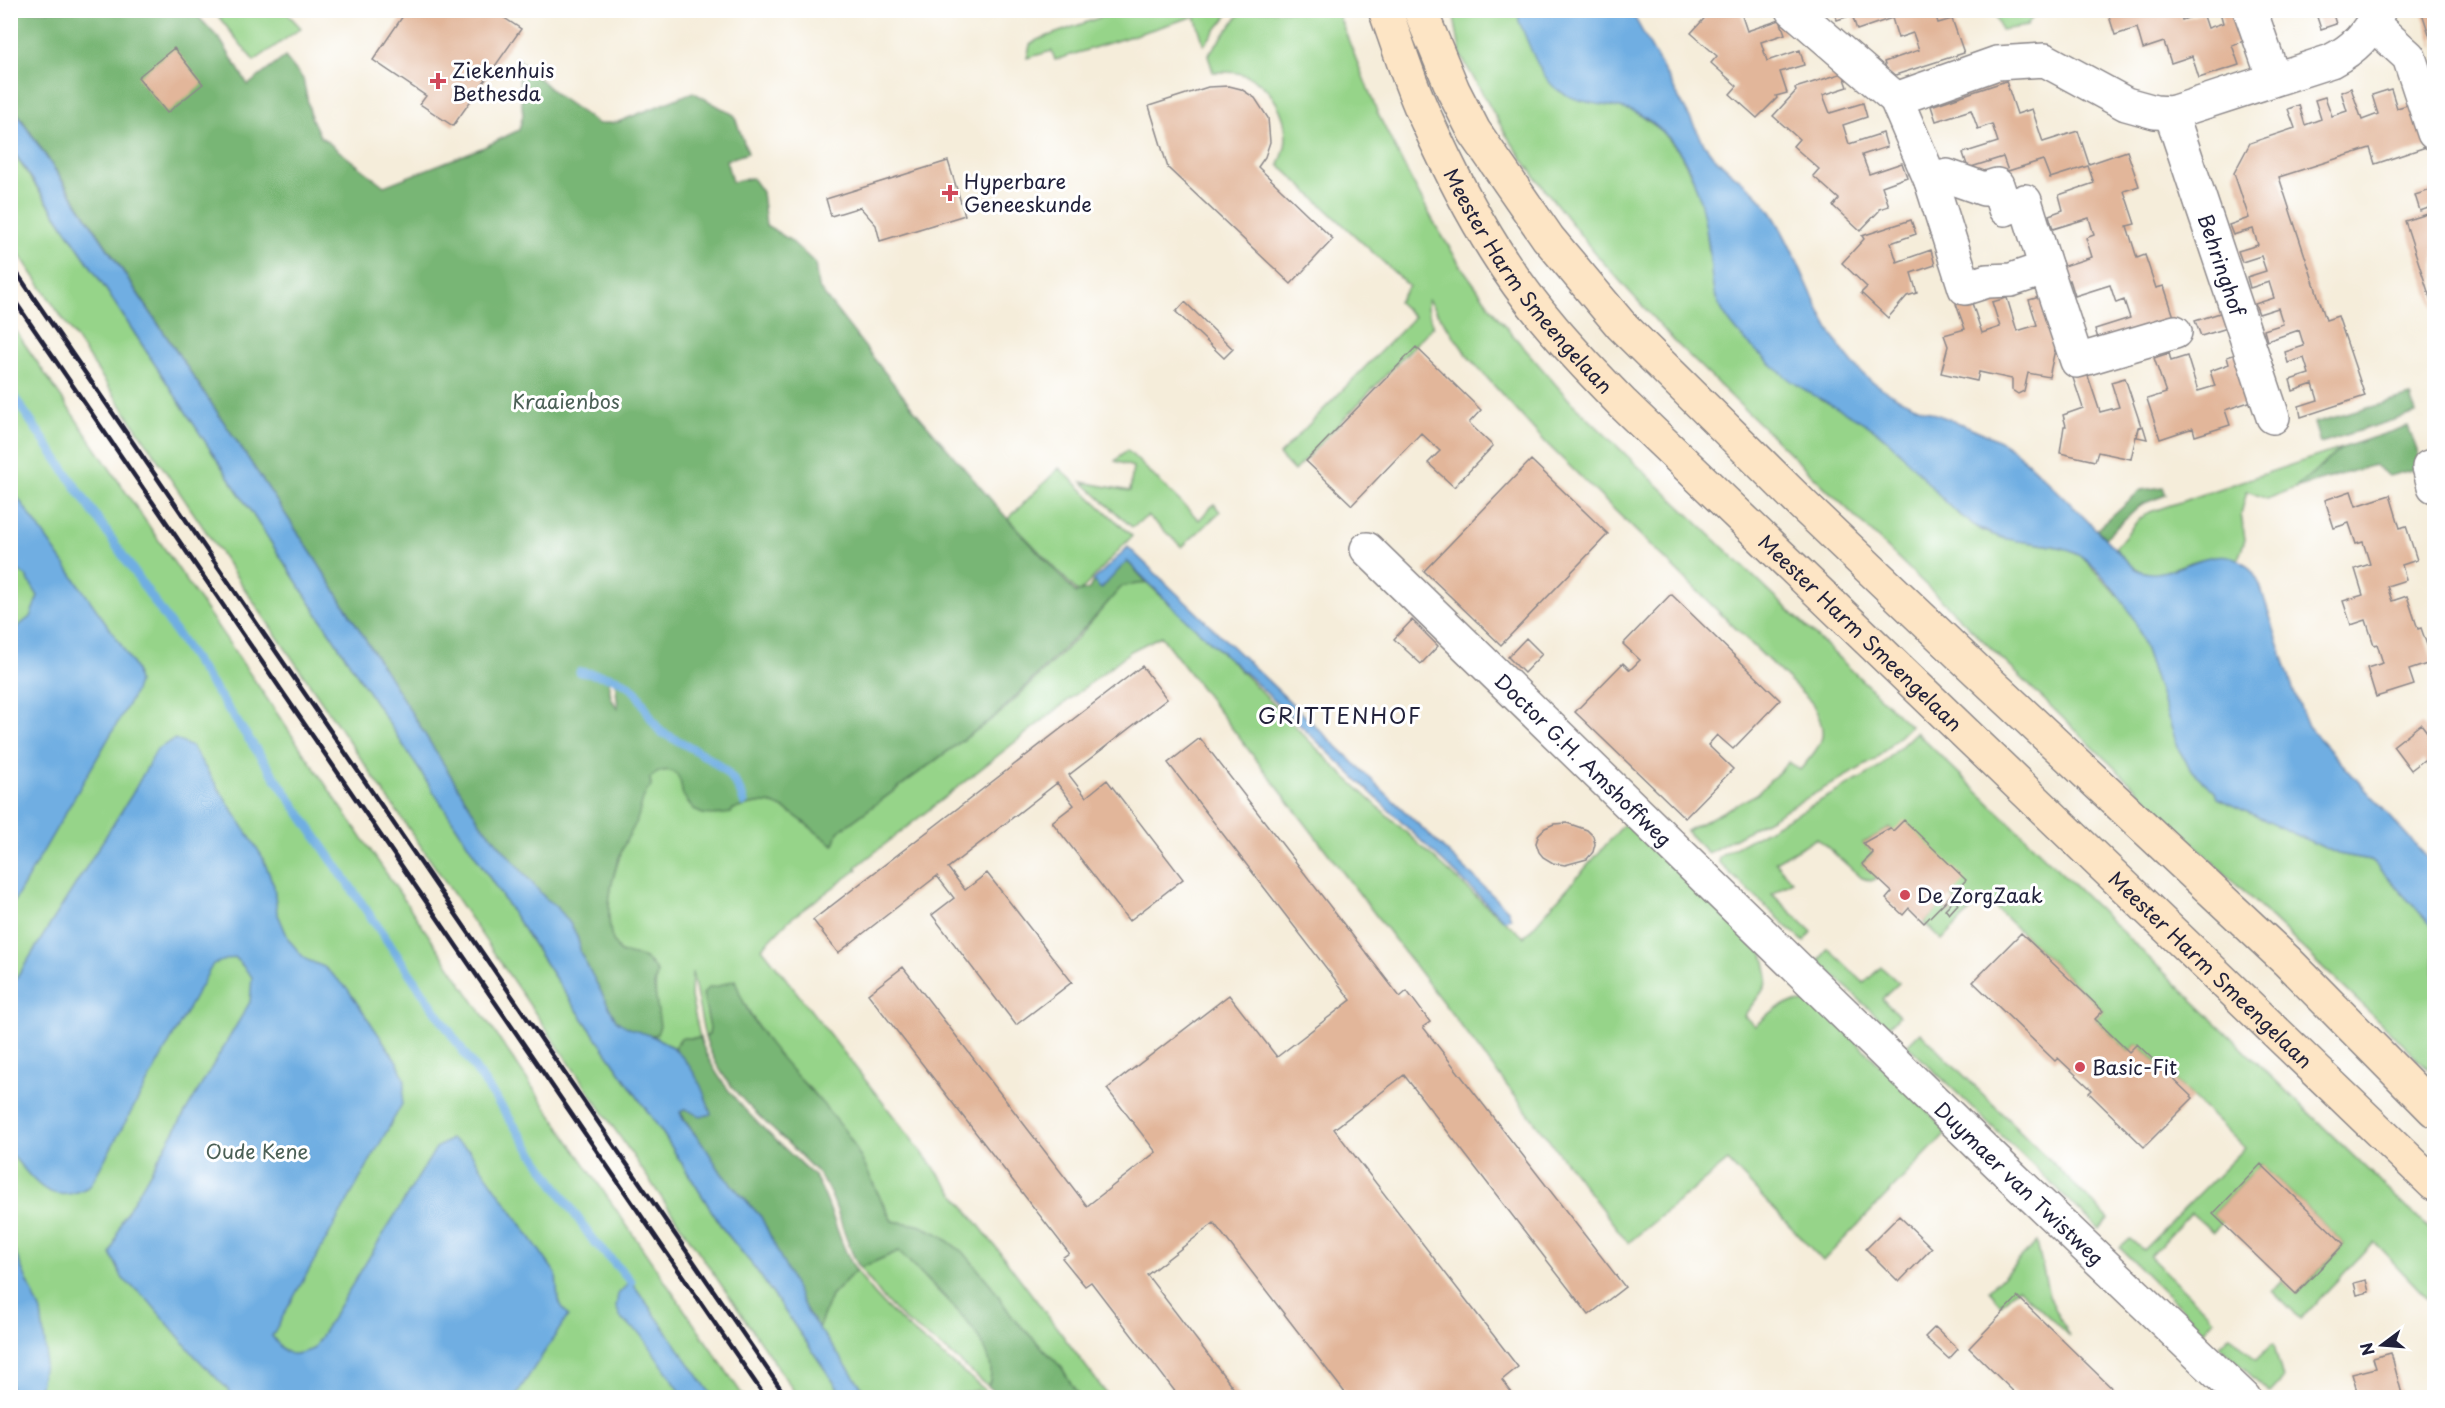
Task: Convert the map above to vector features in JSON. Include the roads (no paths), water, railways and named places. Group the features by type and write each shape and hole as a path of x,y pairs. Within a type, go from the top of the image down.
{"street":[{"name":"Meester Harm Smeengelaan","path":"1385,10 1426,119 1471,208 1496,251 1521,287 1576,356 1623,404 2434,1184"},
{"name":"Meester Harm Smeengelaan","path":"1420,10 1453,90 1474,131 1548,238 1621,325 1946,642 2287,961 2434,1110"},
{"path":"2250,10 2274,79"},
{"path":"1810,16 1896,99 1931,181 1965,288 1987,281 2012,280 2046,268"},
{"path":"1896,99 1997,63 2045,60 2126,104 2156,112 2171,113 2346,53 2359,43 2376,17 2409,57 2434,133"},
{"name":"Behringhof","path":"2171,113 2273,417"},
{"path":"1931,181 1947,176 1984,189 1997,185 2005,209 2025,201 2077,362 2175,332"},
{"name":"Doctor G.H. Amshoffweg","path":"1367,549 1798,969"},
{"name":"Duymaer van Twistweg","path":"1798,969 2244,1398"}],"water":[{"path":"1518,11 1631,11 1705,145 1721,163 1764,202 1783,232 1834,337 1847,357 1878,386 1913,405 2005,444 2025,460 2130,564 2145,572 2161,572 2213,556 2230,556 2246,565 2260,585 2294,692 2308,726 2434,865 2434,928 2371,860 2338,854 2217,798 2215,792 2192,771 2179,750 2137,626 2117,594 2087,560 2067,549 2012,540 1991,534 1966,520 1880,434 1796,384 1764,358 1734,328 1714,292 1708,238 1697,189 1691,173 1674,144 1656,126 1636,112 1570,97 1553,86 1533,55 1519,21"},
{"path":"10,103 314,557 481,824 568,921 577,936 580,952 616,1020 665,1043 675,1050 691,1068 703,1090 711,1114 701,1117 686,1109 680,1112 683,1119 722,1174 761,1217 807,1312 869,1397 844,1397 755,1268 723,1229 664,1135 563,990 92,268 11,148"},
{"path":"11,488 120,643 136,670 138,683 133,696 11,907 11,632 30,617 38,596 26,576 11,565"},
{"path":"1128,547 1508,910 1511,918 1504,920 1255,682 1181,615 1127,561 1101,589 1093,581"},
{"path":"175,739 192,747 262,856 274,886 277,912 289,940 305,959 324,967 347,988 398,1063 405,1081 402,1104 272,1336 281,1348 289,1353 299,1354 313,1349 436,1148 451,1139 469,1150 556,1274 558,1300 568,1316 515,1397 235,1397 195,1356 147,1299 123,1279 111,1254 121,1222 250,1002 252,977 235,957 213,964 90,1186 64,1195 54,1193 36,1182 11,1154 11,987 131,796 157,749"},
{"path":"10,1249 14,1250 41,1312 46,1353 38,1397 11,1397"},
{"path":"631,1281 713,1397 684,1397 641,1334 622,1320 616,1307 618,1294"}],"waterway":[{"path":"10,391 592,1239 631,1281"},
{"path":"580,672 615,678 629,686 636,692 661,732 699,752 722,768 739,789 744,802"}],"railway":[{"path":"10,263 787,1398"},
{"path":"10,294 766,1398"}],"place":[{"name":"Ziekenhuis Bethesda","path":"438,81"},
{"name":"Hyperbare Geneeskunde","path":"950,193"},
{"name":"De ZorgZaak","path":"1905,895"},
{"name":"Basic-Fit","path":"2080,1067"}],"district":[{"name":"GRITTENHOF","path":"1340,714"}],"park label":[{"name":"Kraaienbos","path":"566,401"},
{"name":"Oude Kene","path":"257,1151"}]}
